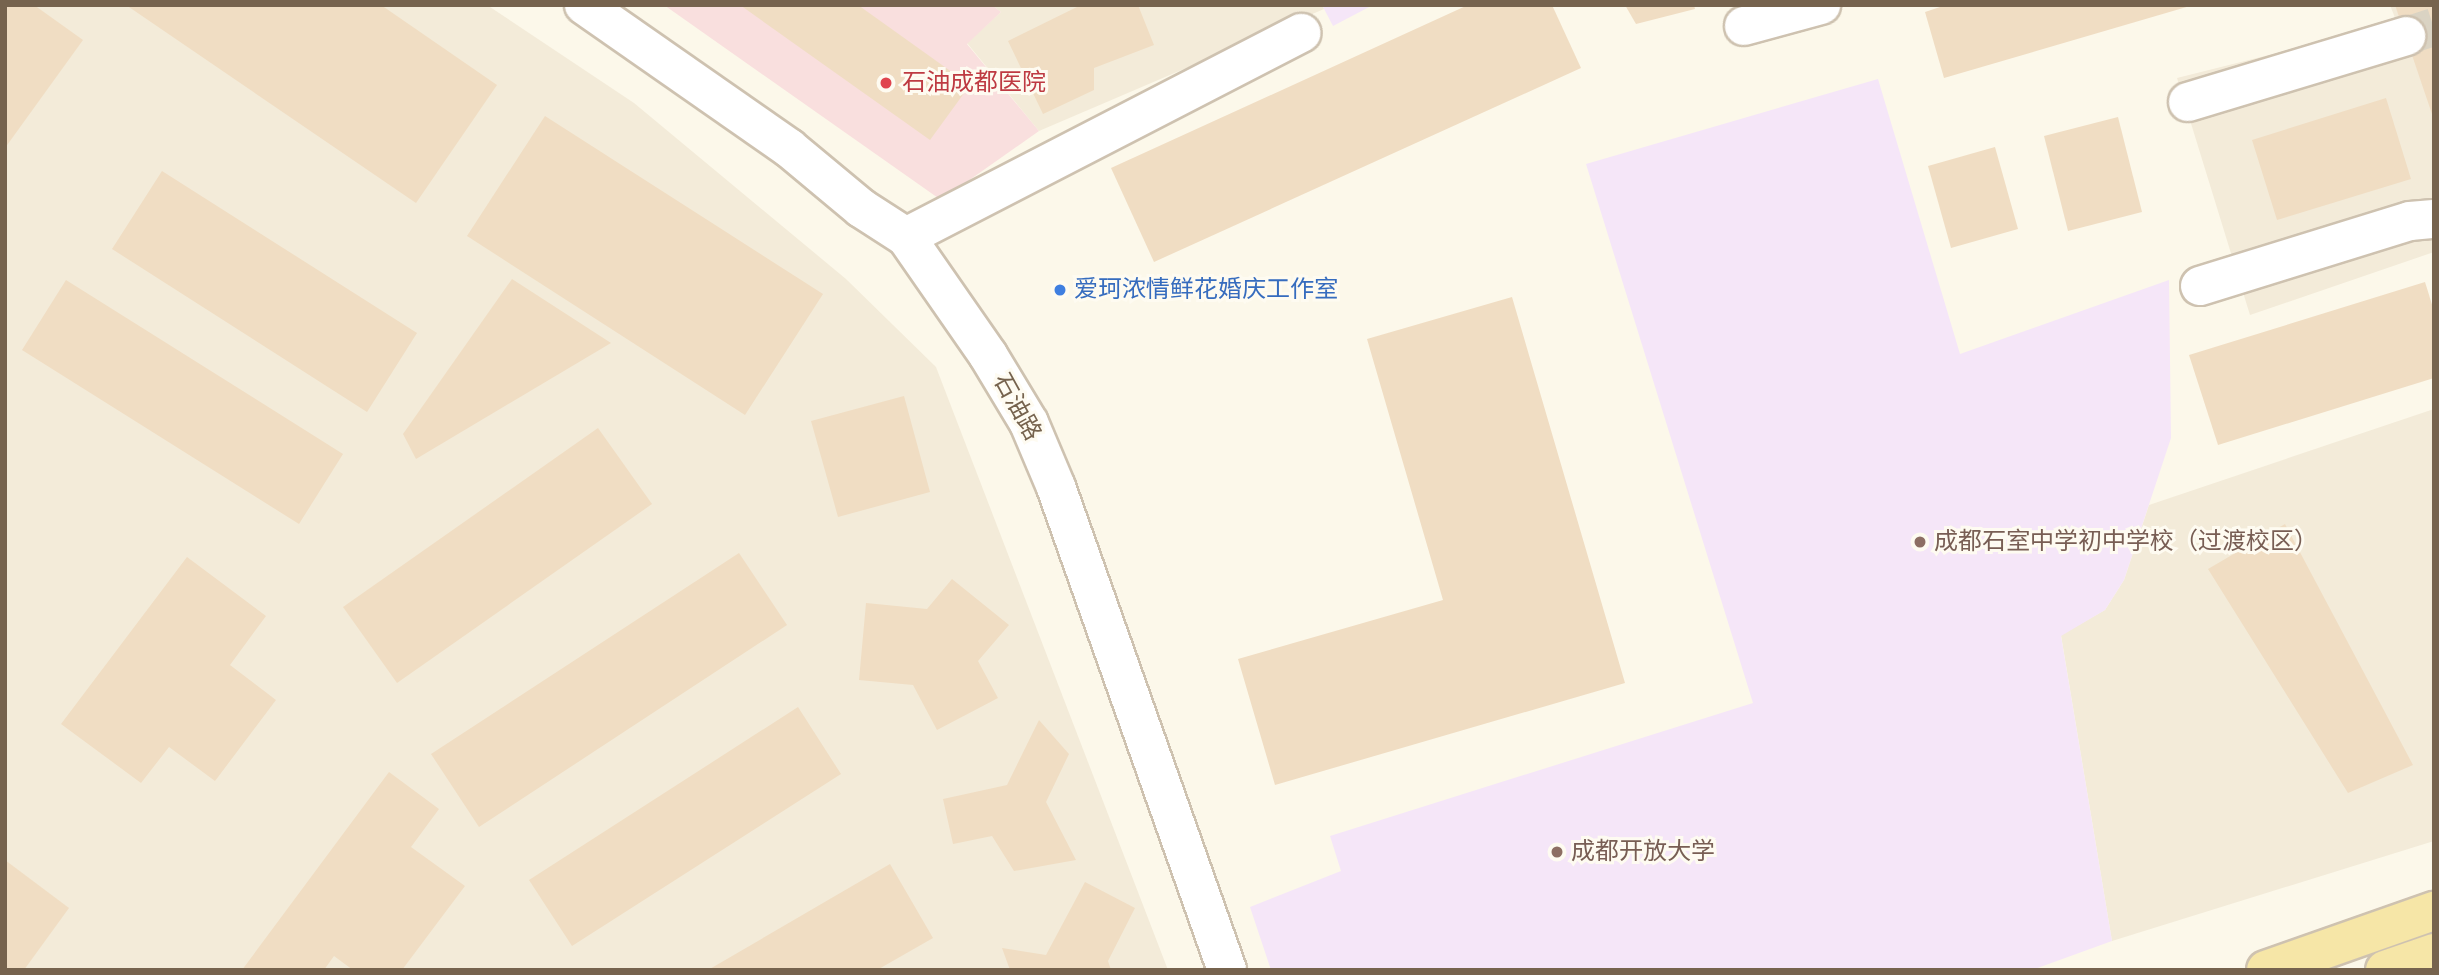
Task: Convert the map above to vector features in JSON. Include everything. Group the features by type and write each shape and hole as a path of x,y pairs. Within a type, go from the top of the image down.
{"main road":[{"path":"2266,970 2434,911"},
{"path":"2385,970 2434,953"}],"street":[{"name":"石油路","path":"584,5 789,148 861,208 906,237 988,355 1029,423 1056,487 1227,970"},
{"path":"1744,26 1821,5"},
{"path":"906,237 1302,33"},
{"path":"2188,102 2406,36"},
{"path":"2200,286 2410,221 2434,219"}],"shaded area":[{"path":"5,5 487,5 634,103 846,279 936,367 1168,970 5,970"},
{"name":"石油成都医院","path":"664,5 992,5 1001,12 967,44 1039,131 941,200"},
{"path":"992,5 1322,5 1324,9 1039,131 967,43 1001,12"},
{"path":"1322,5 1373,5 1333,26"},
{"path":"2390,5 2434,5 2434,252 2250,315 2177,78 2397,23"},
{"name":"成都石室中学初中学校（过渡校区）","path":"1878,79 1960,354 2169,280 2171,438 2124,580 2105,610 2061,636 2112,941 2032,970 1271,970 1250,907 1341,871 1330,836 1753,703 1586,164"},
{"path":"2434,409 2434,841 2112,941 2061,635 2105,610 2124,580 2149,505"}],"building":[{"path":"5,5 34,5 83,40 5,148"},
{"path":"126,5 381,5 497,85 416,203"},
{"path":"740,5 858,5 970,85 930,140"},
{"path":"1081,5 1138,5 1154,45 1094,68 1094,90 1043,114 1008,41"},
{"path":"1468,5 1552,5 1581,68 1154,262 1111,168"},
{"path":"1625,5 1694,5 1695,9 1636,24"},
{"path":"1946,5 2190,6 1944,78 1925,12"},
{"path":"2395,5 2434,5 2434,117 2433,117"},
{"path":"2386,98 2411,179 2277,220 2252,140"},
{"path":"545,116 823,294 745,415 467,236"},
{"path":"2118,117 2142,212 2068,231 2044,136"},
{"path":"1995,147 2018,229 1951,248 1928,166"},
{"path":"162,171 417,333 367,412 112,249"},
{"path":"512,279 611,343 416,459 403,434"},
{"path":"66,280 343,454 299,524 22,350"},
{"path":"2425,282 2434,311 2434,378 2218,445 2189,355"},
{"path":"1512,297 1625,683 1275,785 1238,659 1443,600 1367,339"},
{"path":"904,396 930,492 838,517 811,421"},
{"path":"598,428 652,504 397,683 343,607"},
{"path":"2285,524 2413,765 2348,793 2208,569"},
{"path":"739,553 787,625 479,827 431,754"},
{"path":"187,557 266,616 230,665 276,700 215,781 169,747 141,783 61,724"},
{"path":"952,579 1009,625 978,661 998,698 937,730 913,685 859,680 866,603 927,609"},
{"path":"798,707 841,774 572,946 529,880"},
{"path":"1039,720 1069,754 1046,802 1076,860 1014,871 992,836 953,844 943,799 1007,785"},
{"path":"389,772 439,809 411,847 465,886 402,970 353,970 334,956 324,970 242,970"},
{"path":"5,860 69,908 24,970 5,970"},
{"path":"890,864 933,938 877,970 708,970"},
{"path":"1085,882 1135,908 1108,961 1111,970 1010,970 1002,948 1046,955"}],"tunnel":[{"path":"2406,36 2434,27"}],"place":[{"name":"石油成都医院","path":"886,83"},
{"name":"爱珂浓情鲜花婚庆工作室","path":"1060,290"},
{"name":"成都石室中学初中学校（过渡校区）","path":"1920,542"},
{"name":"成都开放大学","path":"1557,852"}]}
